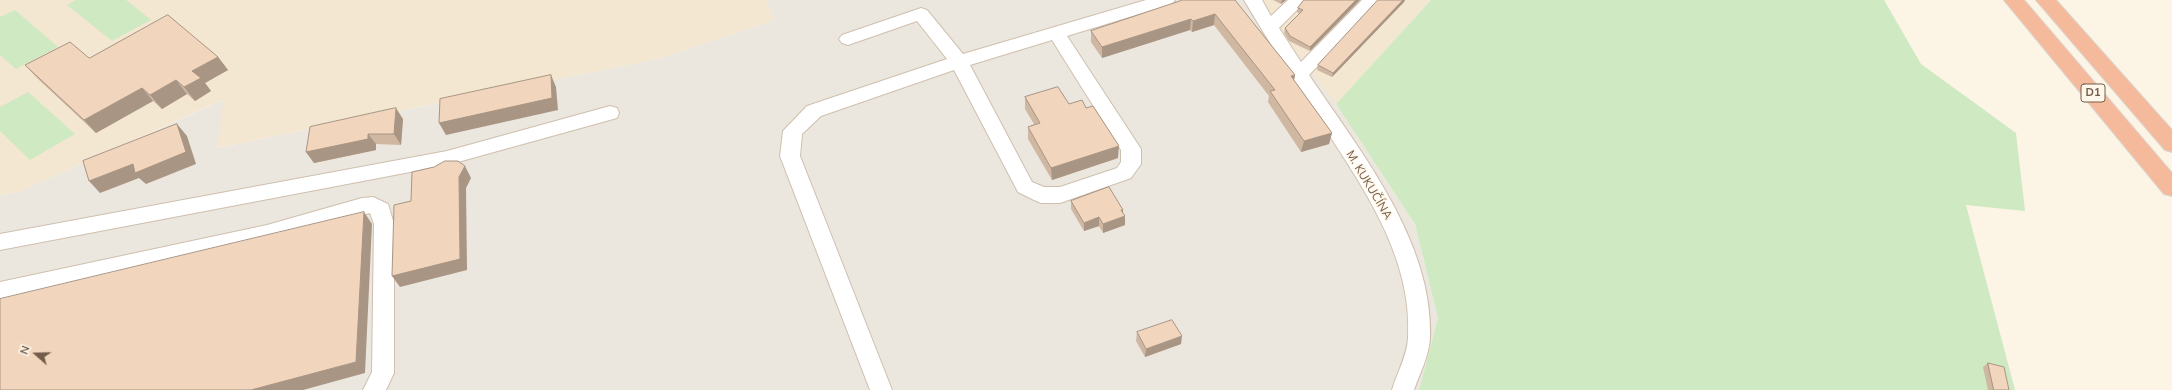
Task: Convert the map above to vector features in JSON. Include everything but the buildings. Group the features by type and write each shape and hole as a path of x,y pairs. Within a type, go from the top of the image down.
{"highway":[{"name":"D1","path":"2013,0 2172,188"},
{"name":"D1","path":"2045,0 2172,144"}],"street":[{"path":"881,390 790,156 793,131 814,111 959,62 1166,0"},
{"name":"M. KUKUČÍNA","path":"1253,0 1362,171 1392,223 1408,262 1419,322 1419,340 1404,390"},
{"path":"1270,27 1298,0"},
{"path":"1300,73 1372,0"},
{"path":"848,39 921,14 959,62 1025,188 1041,195 1060,195 1124,173 1131,164 1131,149 1056,33"},
{"path":"0,242 447,158 610,113"},
{"path":"0,291 132,261 236,241 362,206 374,205 381,210 384,224 384,350 382,373 374,390"}],"shaded area":[{"path":"0,0 766,0 774,20 658,59 216,148 222,100 19,192 0,195"},
{"path":"766,0 1262,0 1281,32 1336,104 1415,224 1438,318 1419,390 0,390 0,195 19,192 223,100 217,148 658,59 774,20"},
{"path":"1262,0 1431,0 1336,104 1281,32"}],"green space":[{"path":"76,0 126,0 151,20 112,41 67,5"},
{"path":"1431,0 1884,0 1921,64 2016,133 2025,211 1966,205 2015,390 1419,390 1438,318 1415,224 1336,104"},
{"path":"15,10 58,47 16,69 0,55 0,17"},
{"path":"28,92 75,134 30,160 0,131 0,107"}]}
